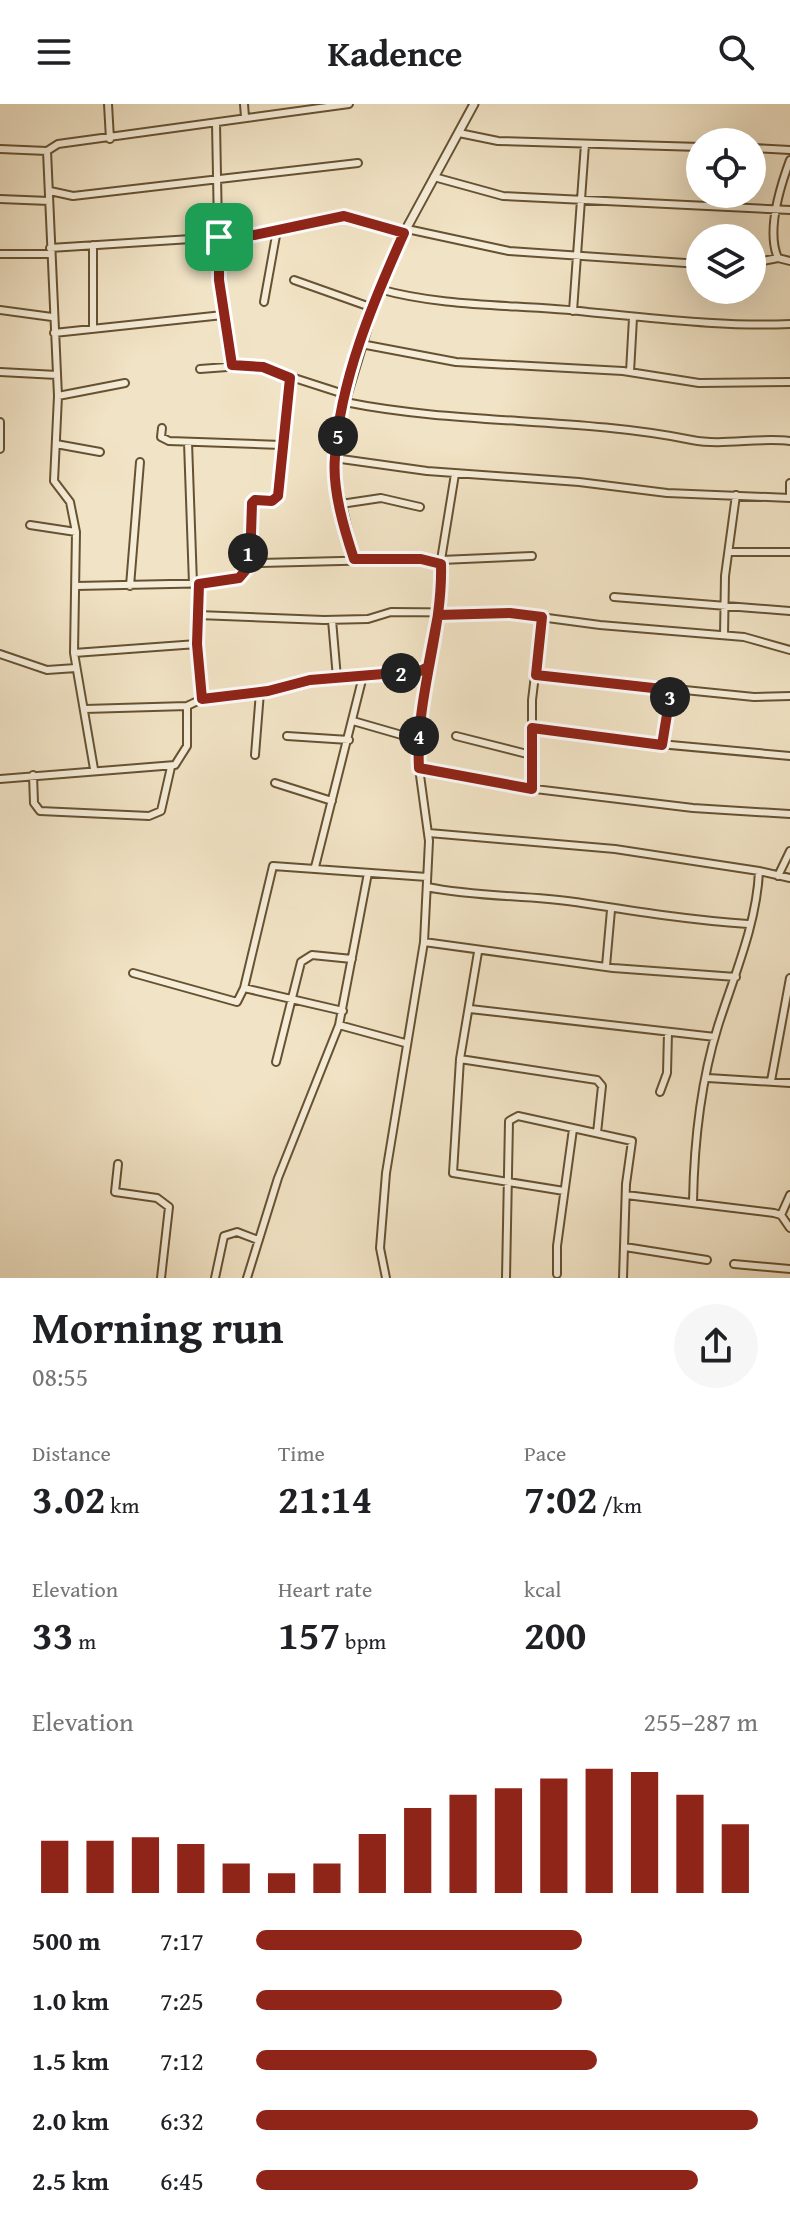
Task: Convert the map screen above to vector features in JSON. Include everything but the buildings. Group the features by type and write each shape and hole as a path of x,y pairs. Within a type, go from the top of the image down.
{"street":[{"path":"108,104 110,139"},
{"path":"244,104 245,117"},
{"path":"0,149 47,151 58,144 349,104"},
{"path":"354,559 334,458 346,399 379,289 405,231 474,104"},
{"path":"216,123 223,315 232,365"},
{"path":"459,133 498,141 686,147"},
{"path":"573,311 585,144"},
{"path":"766,149 790,150"},
{"path":"47,151 52,317 58,396 54,481 70,502 76,532 74,653 94,769"},
{"path":"778,258 774,244 777,210 790,160"},
{"path":"50,191 73,196 358,163"},
{"path":"434,177 503,196 686,204"},
{"path":"0,199 49,201"},
{"path":"752,208 790,210"},
{"path":"0,254 93,245 162,244 277,230 344,216 491,248 686,263"},
{"path":"264,302 277,230"},
{"path":"93,245 93,329"},
{"path":"766,260 778,258 790,261"},
{"path":"294,280 373,308"},
{"path":"379,289 500,306 633,318 679,318 748,326 790,324"},
{"path":"0,310 52,317"},
{"path":"54,333 223,315"},
{"path":"630,372 633,318"},
{"path":"361,344 456,362 630,372 699,383 790,382"},
{"path":"200,369 232,365 263,367 346,399 487,420 649,430 691,440 790,441"},
{"path":"0,372 57,375"},
{"path":"76,586 196,584 239,578 250,565 252,503 255,500 276,500 290,378"},
{"path":"58,396 125,383"},
{"path":"0,422 0,449"},
{"path":"162,428 162,439 281,445"},
{"path":"188,442 202,699"},
{"path":"56,444 100,452"},
{"path":"334,458 455,474 579,482 667,493 790,498 790,483"},
{"path":"130,586 140,462"},
{"path":"386,1278 380,1248 384,1192 405,1043 424,942 429,833 419,768 419,740 455,474"},
{"path":"724,635 736,495"},
{"path":"341,504 381,498 420,507"},
{"path":"30,525 76,532"},
{"path":"729,552 790,552"},
{"path":"250,565 354,559 441,562 532,556"},
{"path":"614,597 790,611"},
{"path":"198,615 263,621 368,619 391,612 438,615 510,613 623,628 724,635 761,640 790,650"},
{"path":"532,789 532,728 542,617"},
{"path":"332,620 337,678"},
{"path":"74,653 197,644"},
{"path":"0,654 47,670 76,668"},
{"path":"85,709 187,706 202,699 260,692 295,682 410,672 428,667"},
{"path":"536,675 754,697 790,696"},
{"path":"315,867 363,676"},
{"path":"662,745 671,690"},
{"path":"255,755 260,692"},
{"path":"33,775 34,803 40,811 149,816 161,811 171,767 185,754 187,706"},
{"path":"353,721 419,740"},
{"path":"532,728 662,745 790,756"},
{"path":"287,736 349,740"},
{"path":"456,736 531,755"},
{"path":"0,779 94,769 171,767"},
{"path":"419,768 532,789 693,808 790,814"},
{"path":"275,783 332,801"},
{"path":"429,833 615,849 790,878"},
{"path":"778,876 790,851"},
{"path":"133,973 232,1002 240,999 244,988 270,869 279,865 427,877"},
{"path":"693,1202 695,1147 715,1037 736,977 759,871"},
{"path":"247,1278 315,1079 339,1025 368,873"},
{"path":"427,887 470,896 575,902 611,910 748,924"},
{"path":"606,966 611,910"},
{"path":"424,942 478,952 736,977"},
{"path":"478,952 460,1059 453,1173 564,1191"},
{"path":"276,1062 290,999 305,957 352,959"},
{"path":"771,1081 790,978"},
{"path":"244,988 343,1011"},
{"path":"470,1009 715,1037"},
{"path":"339,1025 405,1043"},
{"path":"660,1092 667,1073 668,1032"},
{"path":"460,1059 597,1080 602,1086 603,1099 597,1133"},
{"path":"708,1078 790,1083"},
{"path":"506,1278 511,1118 518,1116 629,1138 633,1144 626,1195 623,1278"},
{"path":"557,1274 557,1246 573,1129"},
{"path":"118,1164 115,1192 157,1198 169,1207 161,1278"},
{"path":"626,1195 781,1215 790,1228"},
{"path":"781,1215 790,1195"},
{"path":"215,1278 224,1236 237,1232 258,1240"},
{"path":"625,1247 707,1260"},
{"path":"734,1264 790,1269"}],"route":[{"path":"219,237 219,280 232,365 263,367 290,378 278,496 276,500 255,500 252,503 250,565 234,580 199,584 197,644 202,699 268,691 310,680 420,671 428,667 438,615 510,613 542,617 536,675 649,685 671,690 662,745 532,728 532,789 419,768 424,683 431,657 434,643 438,615 441,564 421,559 354,559 334,458 361,344 379,289 404,233 344,216 254,235 219,237"}]}
